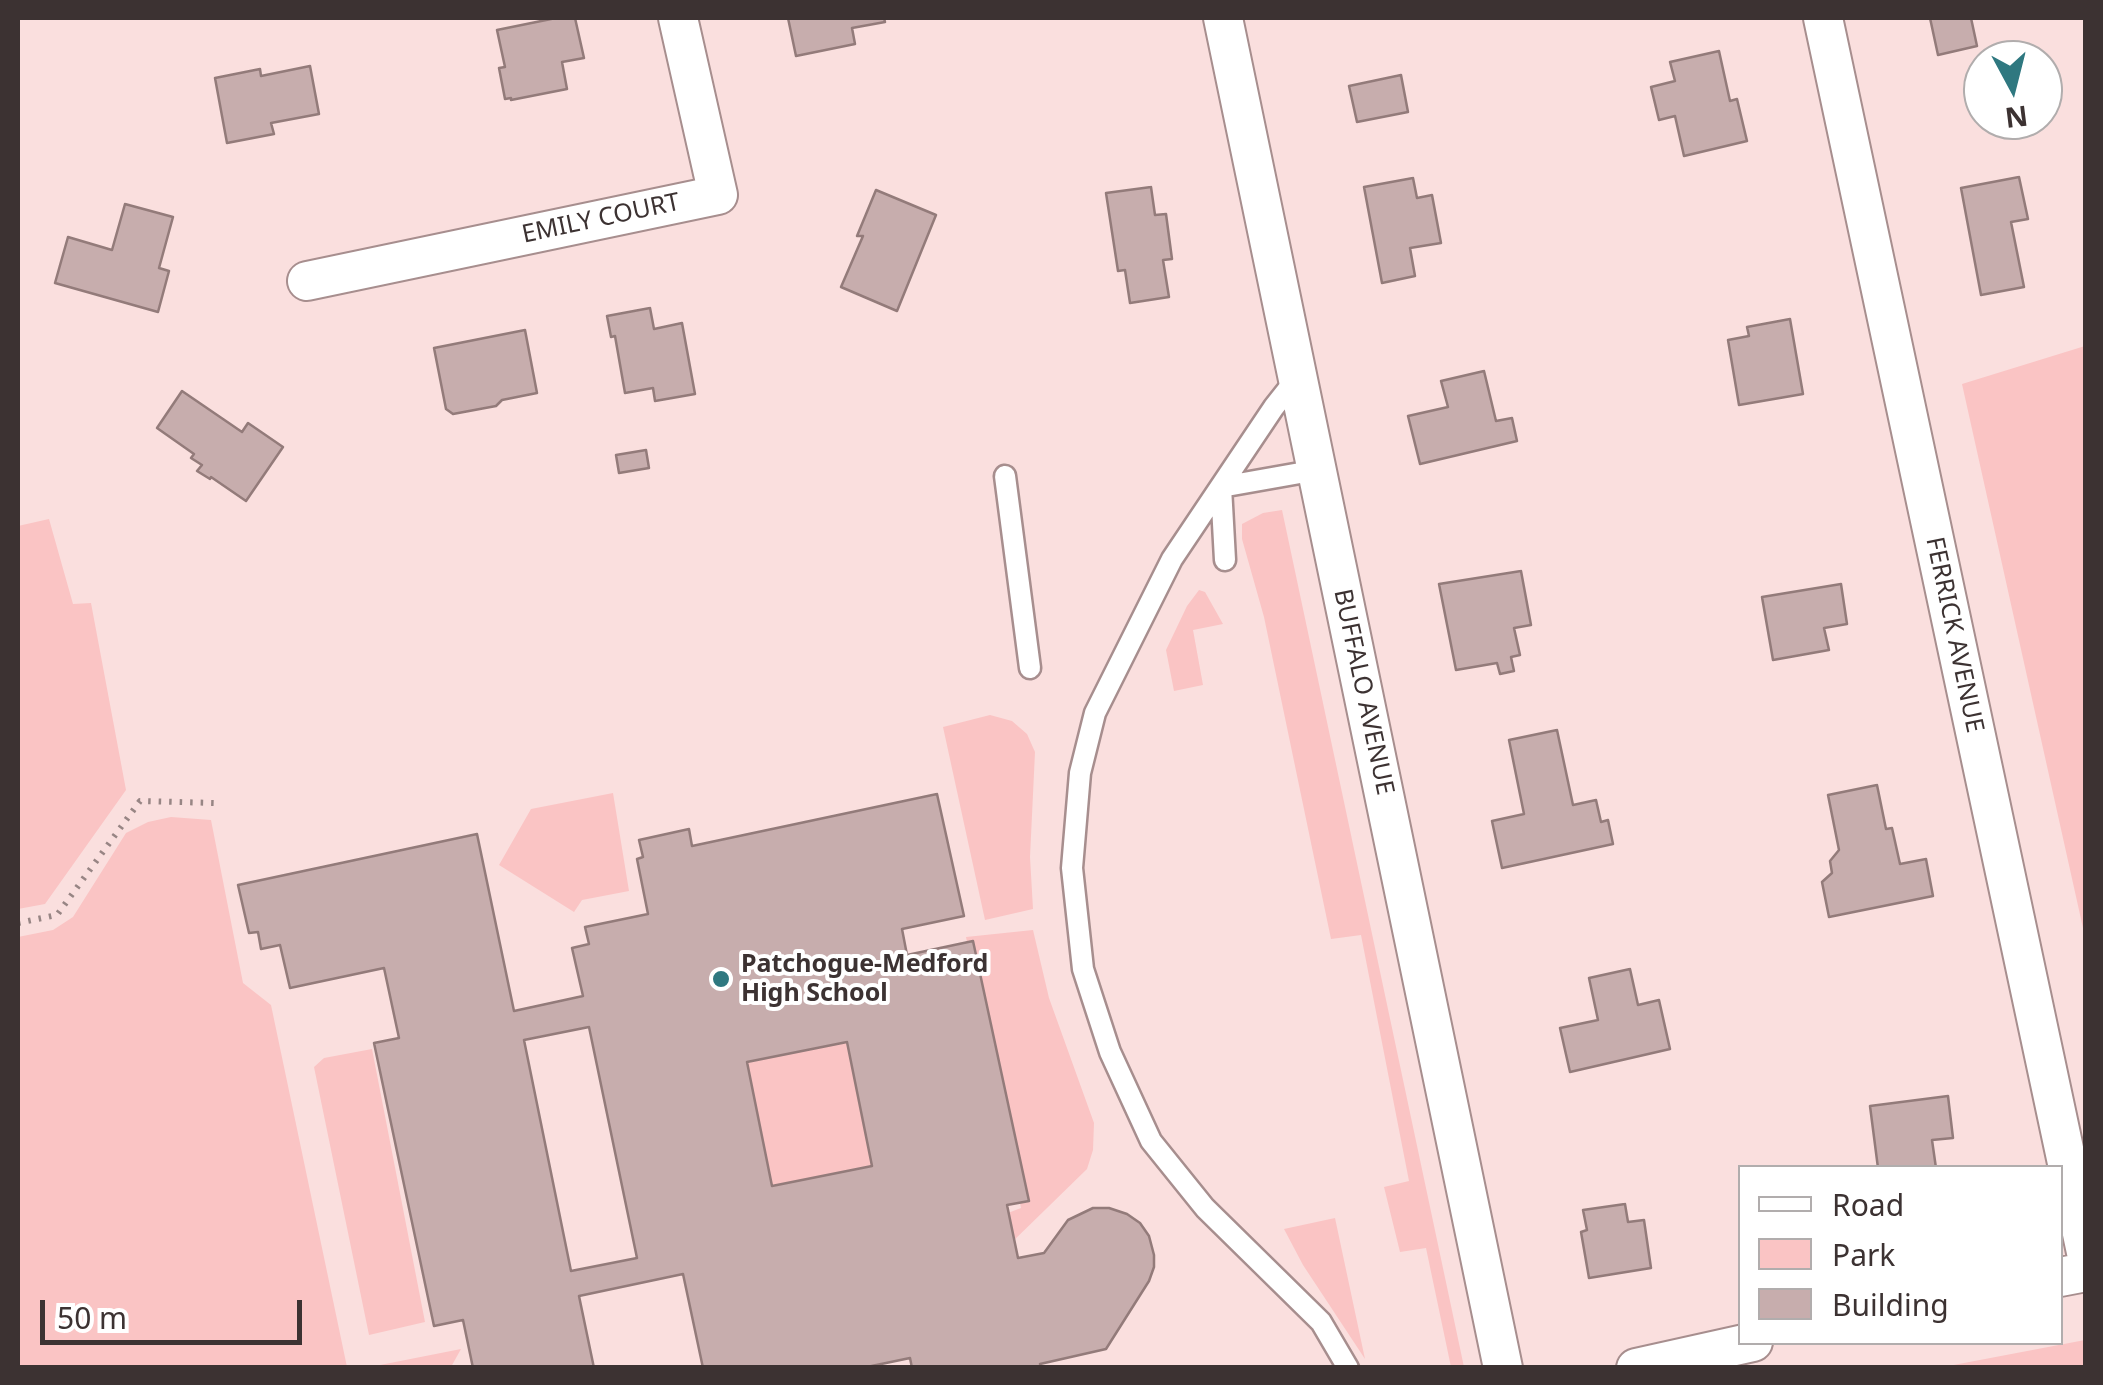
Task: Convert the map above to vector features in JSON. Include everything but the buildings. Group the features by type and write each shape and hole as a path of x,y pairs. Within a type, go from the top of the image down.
{"street":[{"name":"EMILY COURT","path":"307,281 718,194 678,18"},
{"name":"BUFFALO AVENUE","path":"1223,18 1503,1368"},
{"name":"FERRICK AVENUE","path":"1823,18 2086,1252"},
{"path":"1636,1368 1740,1345"}],"lane":[{"path":"1298,377 1172,559 1095,713 1080,773 1072,868 1084,969 1110,1052 1152,1141 1205,1208 1321,1322 1348,1368"},
{"path":"1221,487 1317,470"},
{"path":"1005,476 1030,668"},
{"path":"1221,487 1224,560"}],"path":[{"path":"18,923 57,914 140,801 215,803"}],"green space":[{"path":"2085,346 2086,928 2083,928 1962,384"},
{"path":"1282,510 1464,1367 1451,1367 1426,1248 1400,1252 1384,1187 1409,1181 1361,935 1331,939 1264,617 1242,539 1242,524 1263,513"},
{"path":"49,519 73,604 91,603 126,790 45,904 18,909 18,526"},
{"path":"1199,590 1205,592 1223,624 1193,630 1203,685 1174,691 1166,650"},
{"path":"990,715 1012,721 1027,734 1035,752 1030,857 1033,909 985,920 943,727"},
{"path":"613,793 629,891 582,900 574,912 499,865 531,809"},
{"path":"171,817 211,820 243,983 271,1005 347,1367 18,1367 18,937 53,930 73,917 126,833"},
{"path":"1033,930 1049,998 1094,1123 1093,1150 1087,1169 1006,1248 1000,1216 1021,1208 966,937"},
{"path":"847,1042 872,1166 772,1186 747,1062"},
{"path":"372,1049 425,1322 369,1335 314,1067 324,1058"},
{"path":"1335,1218 1365,1359 1284,1229"},
{"path":"2085,1340 2085,1367 1943,1367 2063,1345"},
{"path":"461,1349 451,1367 375,1366"}],"place":[{"name":"Patchogue-Medford High School","path":"721,979"}]}
